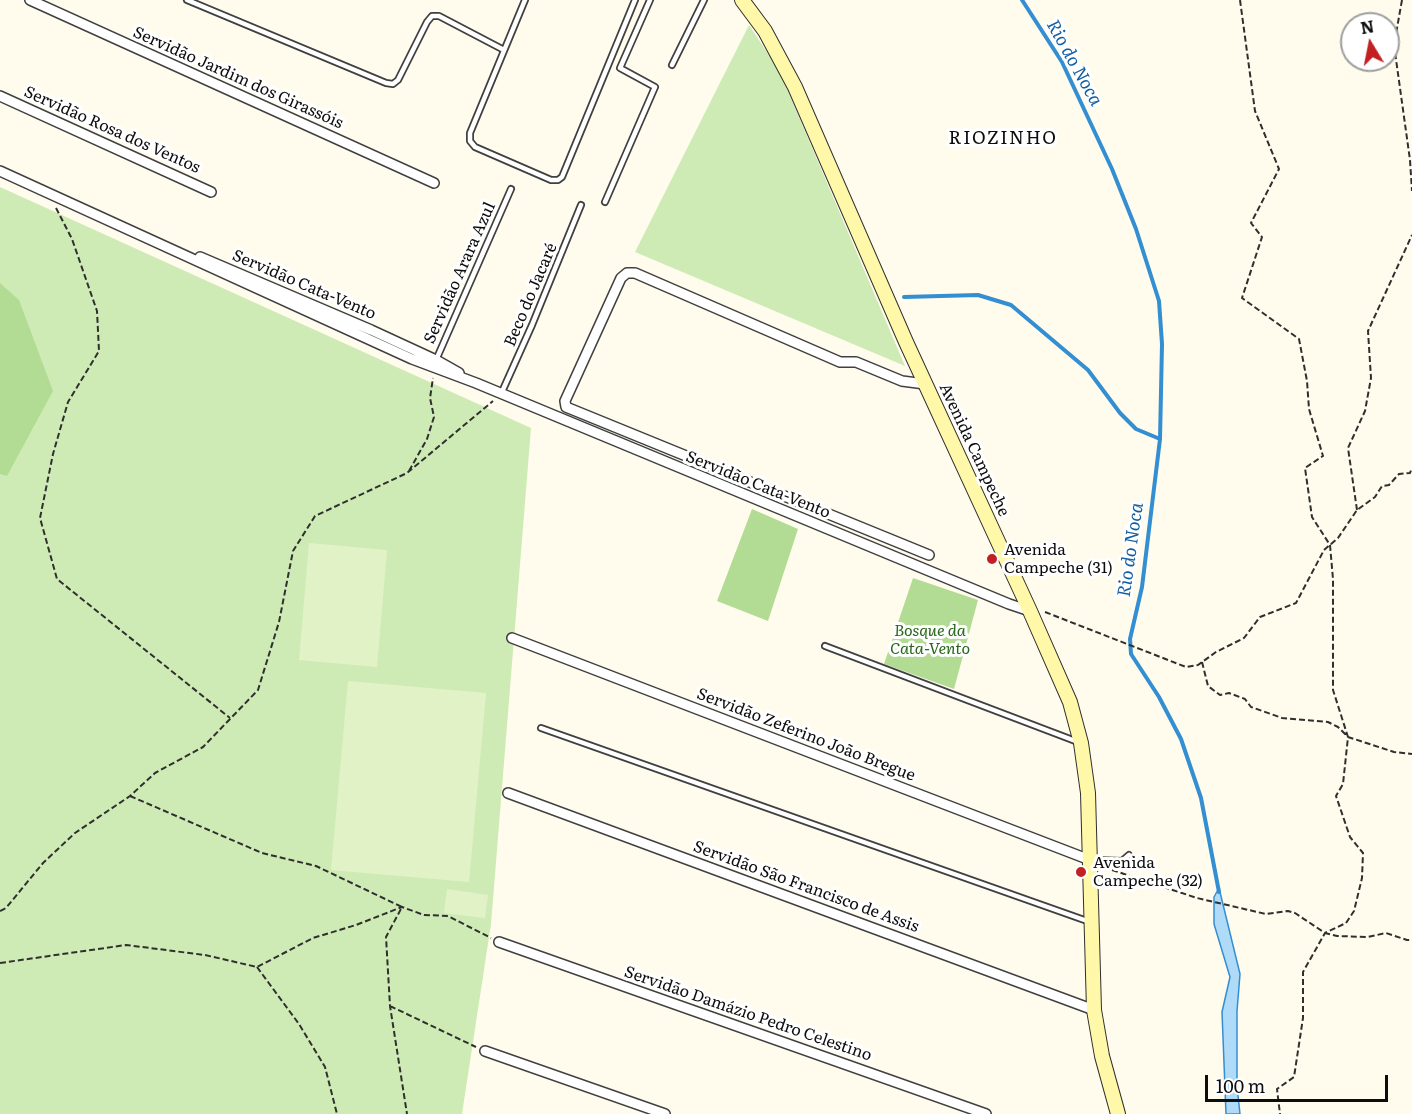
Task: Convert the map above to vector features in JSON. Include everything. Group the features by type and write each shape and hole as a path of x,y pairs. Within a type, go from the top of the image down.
{"main road":[{"name":"Avenida Campeche","path":"742,0 765,31 795,87 925,384 1064,686 1081,743 1088,793 1094,1010 1102,1056 1118,1114"}],"street":[{"name":"Servidão Jardim dos Girassóis","path":"30,0 434,183"},
{"name":"Servidão Rosa dos Ventos","path":"0,96 211,192"},
{"name":"Servidão Cata-Vento","path":"0,171 148,240 193,254 501,394 1030,611"},
{"path":"925,384 902,381 856,362 840,362 634,273 627,273 621,278 566,395 565,402 566,407 929,555"},
{"path":"680,469 685,456"},
{"name":"Servidão Zeferino João Bregue","path":"512,638 1090,860"},
{"name":"Servidão São Francisco de Assis","path":"508,793 1094,1010"},
{"name":"Servidão Damázio Pedro Celestino","path":"499,942 986,1114"},
{"path":"485,1051 665,1114"}],"lane":[{"path":"187,0 386,83 393,84 398,80 426,22 432,16 439,16 504,50"},
{"path":"525,0 470,133 470,141 476,147 551,180 558,180 562,177 635,0"},
{"path":"605,202 655,87 620,68 650,0"},
{"path":"672,65 704,0"},
{"name":"Servidão Arara Azul","path":"434,364 511,189"},
{"name":"Beco do Jacaré","path":"501,394 581,205"},
{"path":"825,646 1081,743"},
{"path":"541,728 1091,923"},
{"path":"1090,860 1122,861 1129,855"}],"path":[{"path":"1240,0 1255,111 1278,169 1251,223 1262,237 1242,298 1299,339 1307,381 1309,409 1323,456 1305,468 1312,517 1330,545 1333,579 1333,690 1348,737 1343,784 1336,796 1350,837 1363,853 1362,878 1354,911 1347,923 1325,933 1303,972 1303,1018 1294,1077 1277,1089 1280,1114"},
{"path":"1402,0 1394,45 1410,160 1412,191"},
{"path":"50,194 72,239 97,311 99,351 68,402 53,454 40,518 57,579 230,718"},
{"path":"1357,510 1348,448 1365,411 1371,378 1368,331 1412,235"},
{"path":"407,473 427,439 434,417 430,398 434,364"},
{"path":"0,910 6,908 43,863 75,833 130,796 155,773 203,747 258,690 279,622 292,551 315,516 407,473 501,394"},
{"path":"1030,611 1045,612 1186,667 1198,665 1244,638 1260,617 1296,603 1324,550 1338,538 1357,510 1375,497 1382,486 1389,485 1399,474 1410,473 1412,468"},
{"path":"1202,662 1208,686 1220,695 1229,693 1245,699 1251,707 1282,717 1328,722 1338,727 1348,737 1394,752 1412,754"},
{"path":"130,796 262,853 316,866 402,907 424,915 448,916 499,942"},
{"path":"1112,870 1197,898 1266,914 1288,911 1325,933 1337,936 1368,937 1386,933 1412,940"},
{"path":"0,963 126,945 205,955 257,967 313,938 356,926 402,907"},
{"path":"402,907 386,937 390,1006 407,1114"},
{"path":"257,967 299,1024 325,1067 337,1114"},
{"path":"390,1006 485,1051"}],"green space":[{"path":"749,25 779,70 905,366 635,252"},
{"path":"0,187 531,428 491,924 462,1114 0,1114"},
{"path":"0,283 19,300 53,391 7,476 0,474"},
{"path":"752,509 798,529 768,621 717,601"},
{"path":"309,543 387,550 377,667 299,660"},
{"name":"Bosque da Cata-Vento","path":"913,578 978,600 954,689 884,664"},
{"path":"348,681 486,693 469,882 331,870"},
{"path":"447,889 488,895 485,918 444,913"}],"water":[{"path":"1219,888 1240,974 1237,1011 1237,1086 1240,1114 1226,1114 1222,1012 1230,977 1214,924 1214,897"}],"waterway":[{"name":"Rio do Noca","path":"1022,0 1062,62 1112,169 1136,229 1159,301 1162,344 1160,439 1142,587 1130,639 1131,654 1159,697 1181,739 1201,798 1219,892"},
{"path":"904,297 978,295 1011,305 1088,370 1120,413 1136,429 1160,439"}],"place":[{"name":"Avenida Campeche (31)","path":"992,559"},
{"name":"Avenida Campeche (32)","path":"1081,872"}],"district":[{"name":"RIOZINHO","path":"1003,139"}]}
